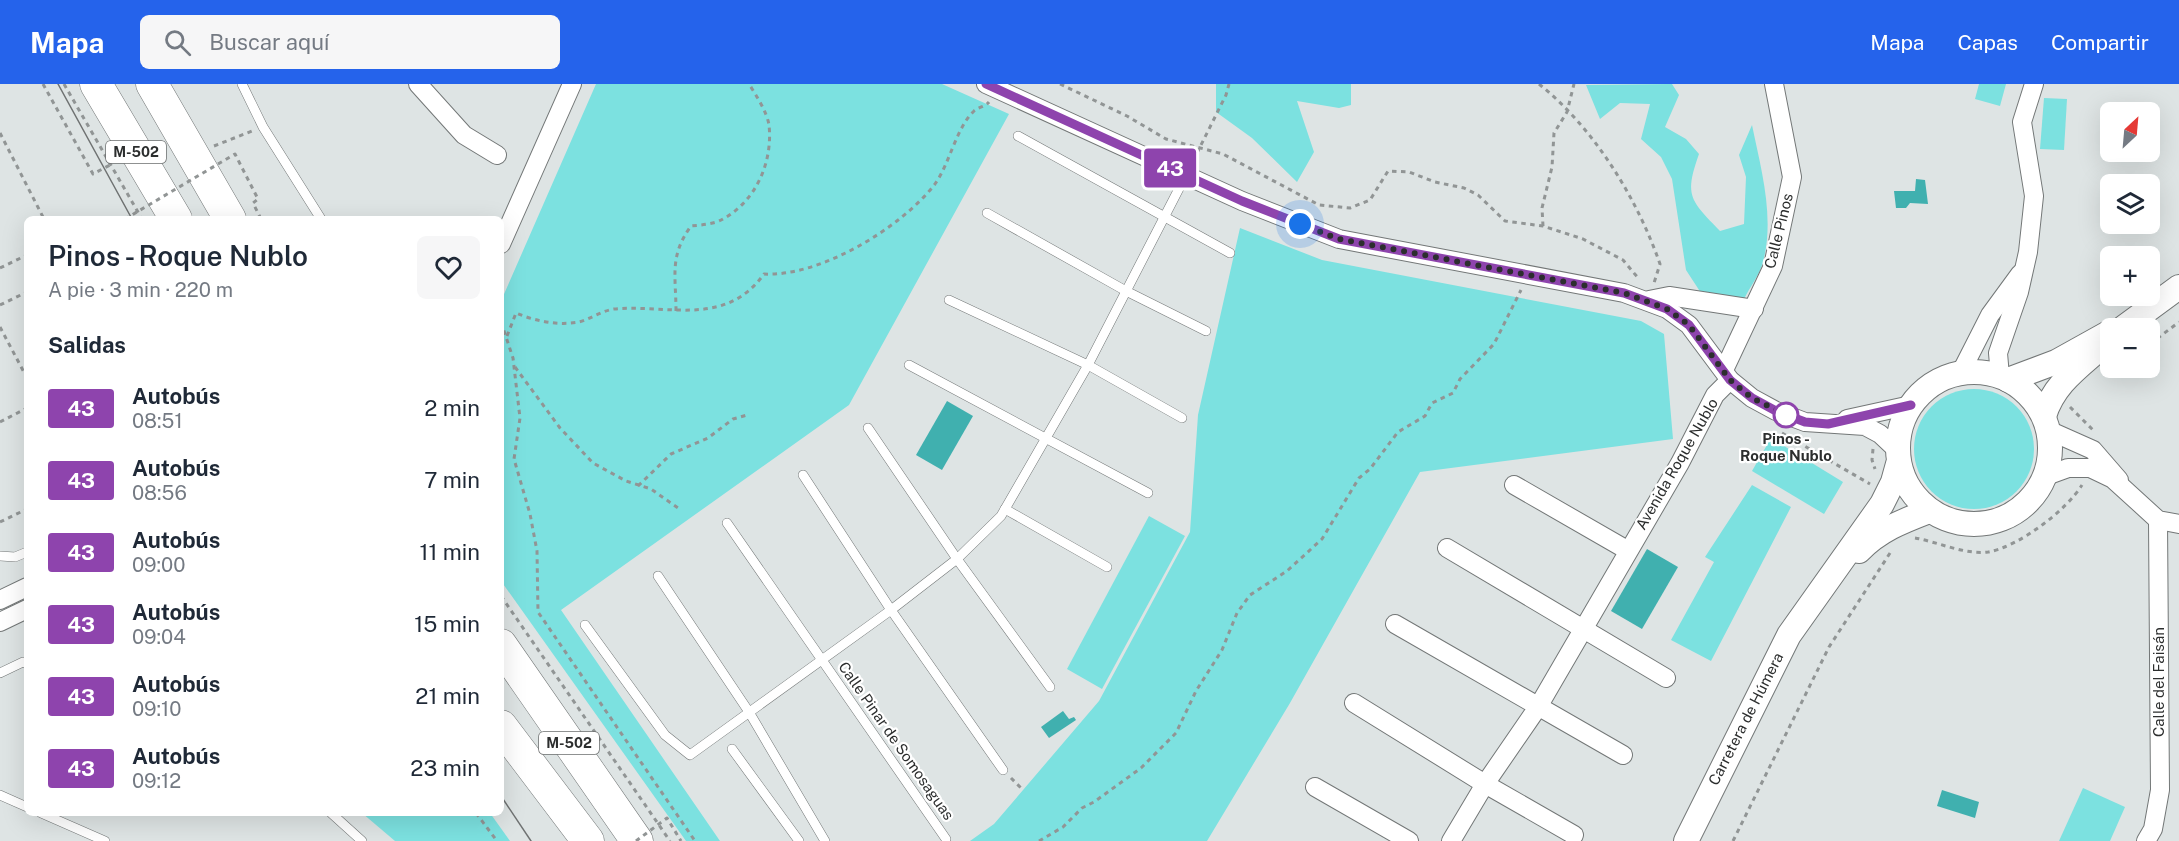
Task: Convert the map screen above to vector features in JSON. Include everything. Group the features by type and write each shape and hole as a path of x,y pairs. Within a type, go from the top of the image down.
{"highway":[{"name":"M-502","path":"96,84 174,216"},
{"name":"M-502","path":"152,84 228,216"},
{"name":"M-502","path":"504,649 637,841"},
{"name":"M-502","path":"504,730 588,841"},
{"name":"M-502","path":"504,739 568,841"}],"main road":[{"path":"2134,318 2179,287"},
{"path":"2004,378 2056,362 2100,338"},
{"path":"1890,462 1911,492 1929,511 1956,523 1979,525 2002,520 2021,509 2046,476 2051,451 2046,423 2049,400 2059,385 2100,348"},
{"path":"1813,601 1882,504 1893,482 1890,462 1901,425 1911,405 1925,389 1961,372 2004,378 2024,390 2046,423"},
{"path":"1813,601 1871,539 1895,524 1929,511"},
{"name":"Carretera de Húmera","path":"1686,841 1779,654 1813,601"}],"street":[{"path":"418,84 464,135 497,155"},
{"path":"504,237 572,84"},
{"name":"Calle Pinos","path":"1727,375 1773,266 1792,177 1774,84"},
{"path":"2004,378 1998,353 2019,292 2028,252 2034,196 2022,122 2034,84"},
{"path":"991,86 1186,175 1339,239 1624,293 1667,309 1689,325 1727,375 1752,398 1776,411 1805,422 1865,426 1881,434 1890,462"},
{"path":"1961,372 1990,315 2023,270"},
{"path":"1644,300 1669,296 1754,309"},
{"name":"Avenida Roque Nublo","path":"1451,841 1485,784 1538,706 1627,550 1680,463 1727,375"},
{"path":"1828,424 1911,405"},
{"path":"2046,423 2093,450 2158,520 2179,524"},
{"path":"2046,476 2068,468 2090,468 2113,478 2128,490"},
{"path":"1514,485 1627,550"},
{"name":"Calle del Faisán","path":"2146,841 2153,829 2160,790 2158,520"},
{"path":"1447,548 1665,678"},
{"path":"0,600 24,588"},
{"path":"0,622 24,610"},
{"path":"1395,624 1623,755"},
{"path":"1354,703 1485,784 1574,835"},
{"path":"1315,787 1409,841"}],"lane":[{"path":"242,84 263,126 319,216"},
{"path":"1018,136 1230,253"},
{"name":"Calle Pinar de Somosaguas","path":"585,625 665,735 690,755 891,610 957,559 1005,509 1088,365 1186,175"},
{"path":"987,213 1126,291 1206,331"},
{"path":"949,300 1088,365 1182,418"},
{"path":"909,365 1148,493"},
{"path":"868,428 957,559 1050,687"},
{"path":"803,475 891,610 1003,770"},
{"path":"1005,509 1107,567"},
{"name":"Calle Pinar de Somosaguas","path":"727,523 946,839"},
{"path":"0,556 15,557 24,553"},
{"path":"658,576 749,712 825,841"},
{"path":"0,673 24,663"},
{"path":"732,749 799,841"},
{"path":"0,795 24,806"},
{"path":"48,816 105,841"},
{"path":"334,816 362,841"}],"path":[{"path":"43,84 93,174 110,165"},
{"path":"64,84 140,216"},
{"path":"676,311 675,260 679,243 691,226 722,220 751,195 764,170 769,145 769,123 749,84"},
{"path":"1186,175 1226,95 1228,84"},
{"path":"1539,84 1554,96 1596,146 1636,210 1660,264 1654,283 1669,296"},
{"path":"1543,226 1542,208 1552,167 1554,133 1567,112 1574,84"},
{"path":"507,336 516,313 531,320 560,323 580,321 613,309 697,311 744,296 764,274 783,275 808,268 871,239 886,229 936,182 965,124 974,111 988,105 991,86"},
{"path":"214,146 263,126"},
{"path":"0,133 42,216"},
{"path":"130,216 235,154 258,200 253,203 260,216"},
{"path":"0,268 24,256"},
{"path":"1039,841 1063,827 1082,808 1109,792 1141,768 1176,733 1196,692 1222,650 1237,613 1250,595 1287,571 1322,539 1359,478 1370,469 1398,432 1425,416 1432,403 1453,393 1460,379 1494,344 1519,296 1526,275"},
{"path":"0,305 24,293"},
{"path":"2160,336 2179,322"},
{"path":"0,327 24,372"},
{"path":"504,329 514,366 520,418 513,459 537,551 538,612 695,841"},
{"path":"514,366 560,428 593,463 638,486 651,489 678,508"},
{"path":"0,422 24,410"},
{"path":"638,486 671,454 708,438 733,419 747,415"},
{"path":"1867,441 1873,448 1872,460 1890,462"},
{"path":"1871,491 1875,479"},
{"path":"0,522 24,510"},
{"path":"1732,841 1829,647 1896,546"},
{"path":"504,601 670,841"},
{"path":"478,816 497,841"},
{"path":"637,841 667,818 681,841"}],"shaded area":[{"path":"596,84 942,84 1009,114 849,405 561,610 720,841 686,841 504,585 504,294"},
{"path":"1216,84 1351,84 1351,105 1339,108 1297,101 1314,152 1297,182 1252,138 1216,112"},
{"path":"1672,84 1679,95 1665,127 1686,139 1699,154 1692,179 1693,197 1702,212 1720,231 1744,224 1746,177 1739,155 1752,125 1763,176 1768,228 1762,267 1744,299 1701,293 1686,270 1672,179 1661,157 1641,139 1650,104 1620,103 1600,119 1586,85"},
{"path":"1979,84 2006,84 2000,106 1975,99"},
{"path":"2044,98 2067,99 2064,150 2040,149"},
{"path":"1916,179 1925,180 1928,204 1910,203 1906,208 1896,208 1894,191 1915,191"},
{"path":"1240,228 1322,260 1641,321 1664,334 1673,439 1420,472 1290,703 1207,841 970,841 994,824 1099,701 1190,532 1198,415"},
{"path":"1974,389 1997,393 2017,406 2030,426 2034,449 2030,472 2017,492 1997,505 1974,509 1951,505 1931,492 1918,472 1914,449 1918,426 1931,406 1951,393"},
{"path":"947,401 973,416 942,470 916,455"},
{"path":"1771,438 1843,482 1824,514 1752,471"},
{"path":"1752,485 1791,507 1711,661 1671,640 1714,562 1705,557"},
{"path":"1149,516 1185,536 1102,689 1067,669"},
{"path":"1647,549 1678,567 1642,629 1611,611"},
{"path":"1063,711 1069,719 1074,717 1076,720 1049,738 1041,727"},
{"path":"2083,788 2125,807 2110,841 2059,841"},
{"path":"1942,790 1979,802 1975,818 1937,806"},
{"path":"366,816 492,816 510,841 395,841"}],"tram line":[{"path":"58,84 130,216"},
{"path":"504,800 531,841"}],"bus line":[{"name":"43","path":"986,84 1242,201 1339,239 1624,293 1667,309 1689,325 1730,380 1752,398 1776,411 1805,422 1828,424 1911,405"}],"place":[{"name":"Pinos - Roque Nublo","path":"1786,415"}],"route":[{"path":"1300,224 1339,239 1624,293 1667,309 1689,325 1730,380 1752,398 1776,411 1790,417 1786,415"}]}
